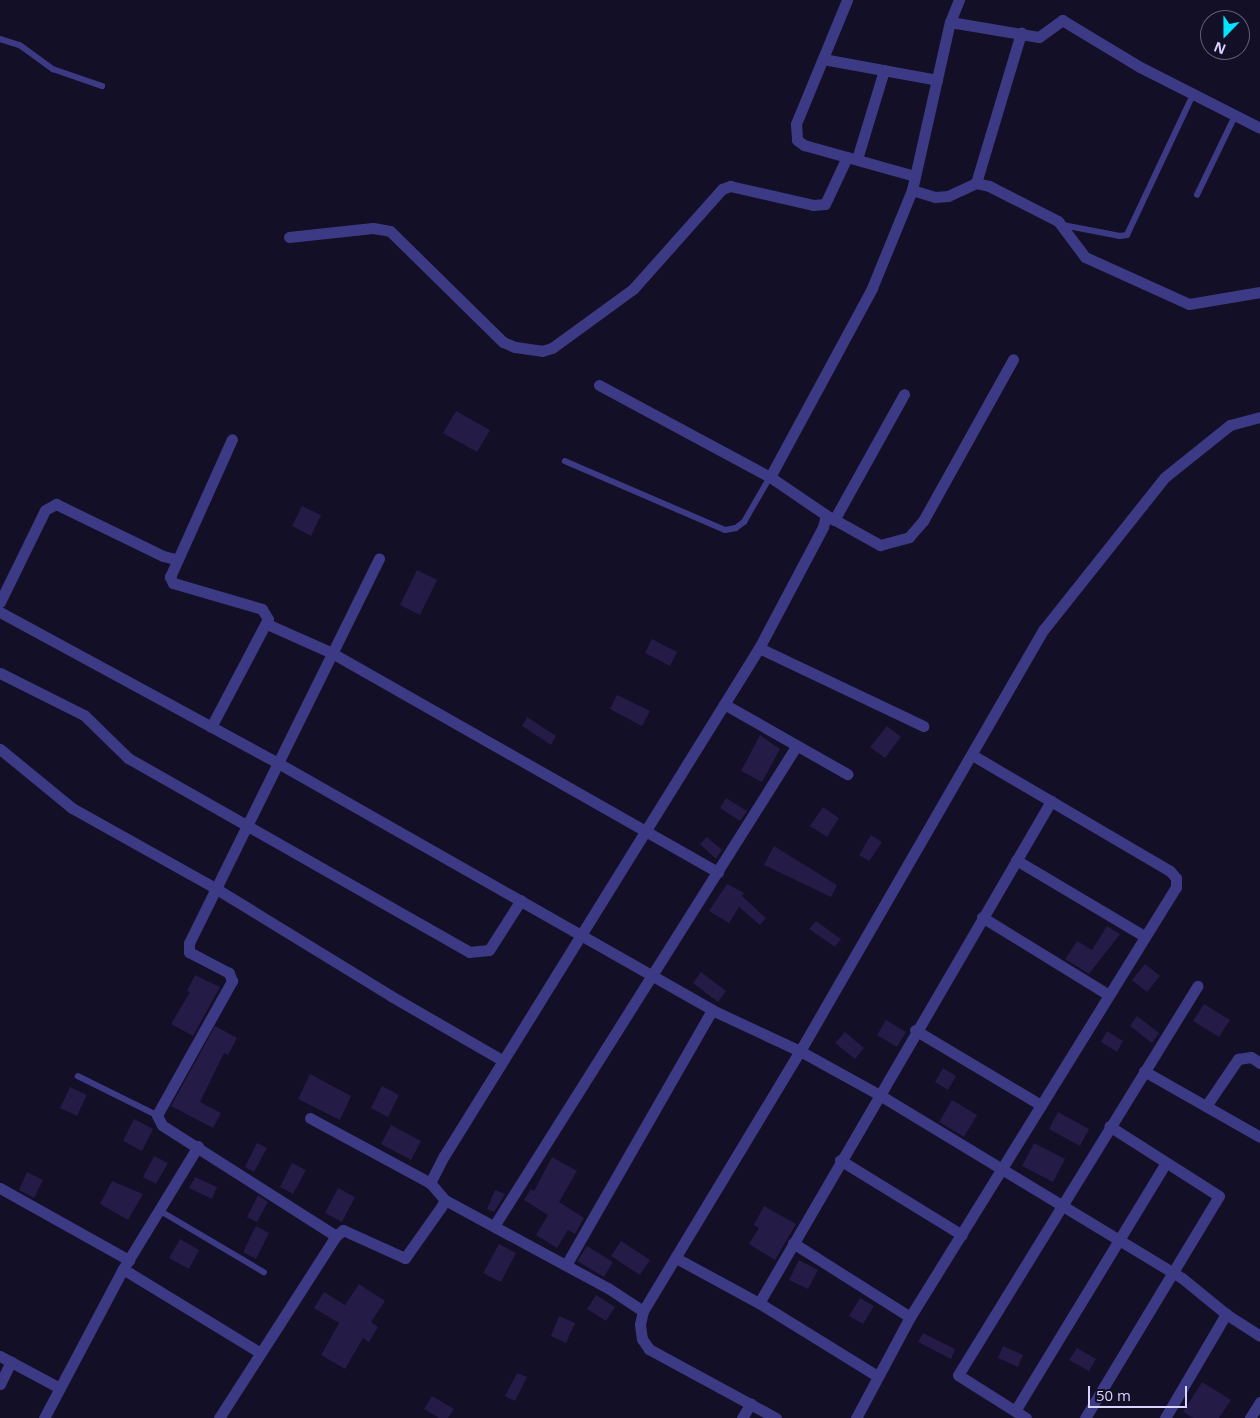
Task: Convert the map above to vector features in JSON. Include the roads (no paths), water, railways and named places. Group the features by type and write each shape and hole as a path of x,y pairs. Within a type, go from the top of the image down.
{"street":[{"path":"847,0 795,132 804,145 915,176"},
{"path":"770,477 872,288 912,190 950,22 959,0"},
{"path":"950,22 1042,37 1055,23 1066,22 1193,95 1260,128"},
{"path":"976,183 1020,34"},
{"path":"823,59 937,80"},
{"path":"289,237 373,228 390,231 503,342 515,347 542,350 552,348 632,289 722,188 730,186 813,205 825,204 852,158 884,70"},
{"path":"912,190 935,197 948,196 976,183 989,186 1062,224 1085,257 1185,302 1200,304 1260,292"},
{"path":"599,385 770,477 830,518 880,544 893,544 916,530 1013,359"},
{"path":"430,1183 502,1060 759,648 830,518 904,394"},
{"path":"776,1418 649,1349 642,1339 640,1324 643,1311 800,1051 1044,629 1165,477 1230,425 1260,417"},
{"path":"211,727 267,624 266,612 262,609 173,583 170,577 175,559 185,547 232,439"},
{"path":"0,602 45,510 56,504 163,556 175,559"},
{"path":"336,1236 198,1146 162,1125 157,1115 232,981 229,973 192,954 187,948 246,824 379,558"},
{"path":"0,612 278,763 712,1010 800,1051 878,1094 1172,1271 1226,1314 1260,1336"},
{"path":"267,624 332,653 647,828 718,872"},
{"path":"759,648 923,726"},
{"path":"0,673 84,715 128,758 469,952 490,950 521,900"},
{"path":"724,704 847,774"},
{"path":"494,1226 654,976 797,745"},
{"path":"0,749 72,808 215,888 391,996 502,1060"},
{"path":"856,1418 910,1317 1002,1170 1107,994 1176,887 1176,878 1170,871 972,755"},
{"path":"759,1303 915,1030 1051,800"},
{"path":"1016,860 1144,936"},
{"path":"982,917 1107,994"},
{"path":"1026,1418 958,1375 1060,1205 1197,986"},
{"path":"566,1265 712,1010"},
{"path":"915,1030 1041,1105"},
{"path":"1206,1106 1238,1059 1251,1057 1260,1063"},
{"path":"1144,1070 1260,1137"},
{"path":"310,1118 430,1183 445,1200 566,1265 643,1311"},
{"path":"1085,1418 1219,1196 1109,1126"},
{"path":"44,1418 126,1264 198,1146"},
{"path":"840,1160 962,1235"},
{"path":"1015,1411 1166,1163"},
{"path":"0,1188 126,1264 259,1352"},
{"path":"219,1418 259,1352 336,1236 343,1230 405,1258 445,1200"},
{"path":"793,1243 910,1317"},
{"path":"676,1258 759,1303 877,1376"},
{"path":"1164,1418 1226,1314"},
{"path":"0,1356 60,1388"},
{"path":"0,1384 11,1361"},
{"path":"1250,1418 1260,1402"},
{"path":"742,1418 751,1403"}],"lane":[{"path":"0,39 20,44 53,69 102,86"},
{"path":"1062,224 1120,236 1127,235 1193,95"},
{"path":"1197,195 1235,116"},
{"path":"565,461 725,530 736,528 744,522 770,477"},
{"path":"78,1076 157,1115"},
{"path":"159,1210 264,1272"}]}
